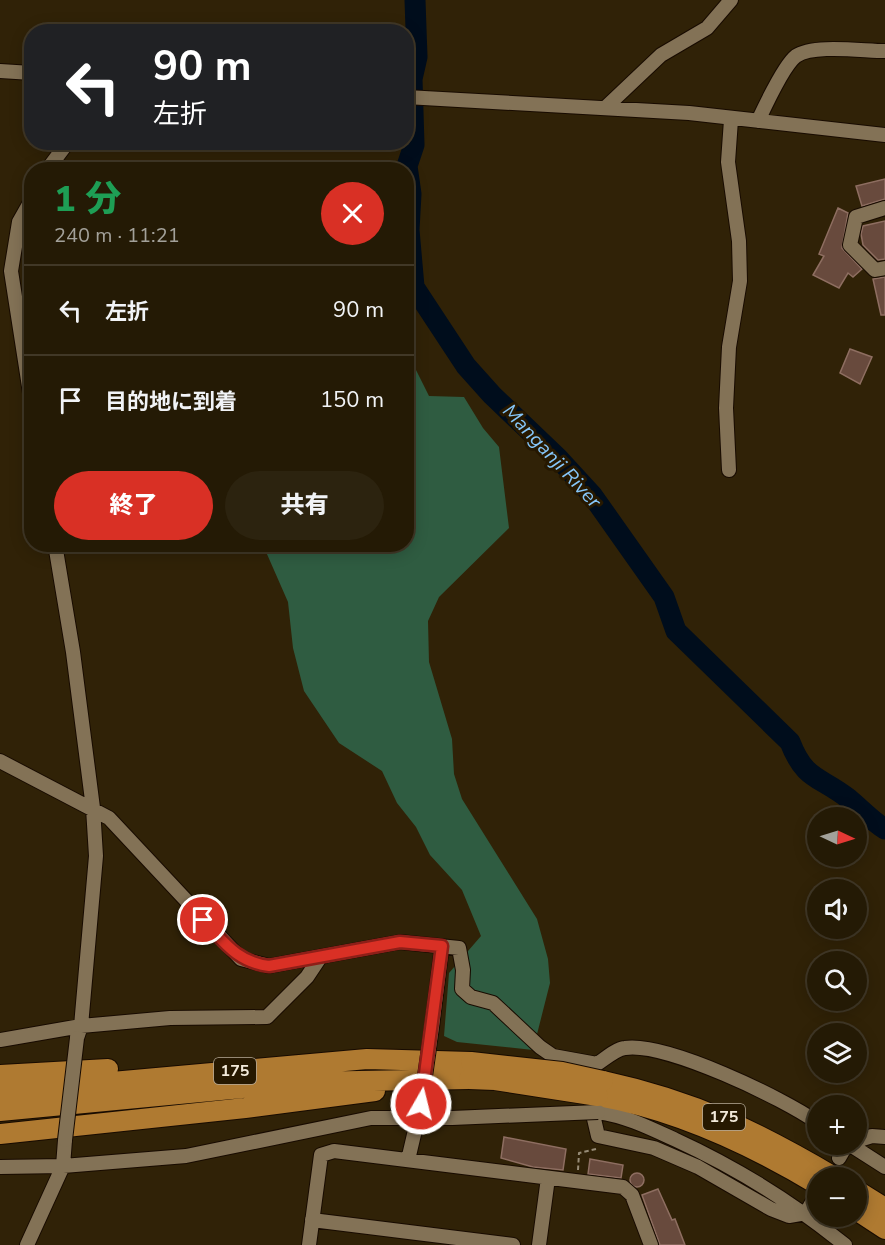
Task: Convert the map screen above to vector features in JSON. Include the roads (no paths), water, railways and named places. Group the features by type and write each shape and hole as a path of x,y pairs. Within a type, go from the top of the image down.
{"highway":[{"path":"0,1075 357,1051 407,1059"},
{"name":"175","path":"0,1092 367,1059 407,1059 470,1071 562,1072 708,1129 781,1162 807,1184"},
{"name":"175","path":"0,1110 305,1082 443,1078 470,1071"},
{"path":"0,1134 245,1108 372,1091 443,1078"},
{"name":"175","path":"599,1088 668,1096 724,1117 816,1167"},
{"path":"867,1197 885,1208"},
{"path":"867,1217 885,1229"}],"street":[{"path":"605,108 661,55 707,28 731,0"},
{"path":"758,121 771,93 795,57 807,51 885,51"},
{"path":"0,71 24,72"},
{"path":"414,97 689,113 731,120 885,135"},
{"path":"729,470 726,408 729,347 740,281 739,241 728,162 731,120"},
{"path":"885,208 856,217 850,245 875,270 885,268"},
{"path":"24,213 19,222 11,271 24,355"},
{"path":"27,1245 63,1166 96,856 93,808 73,652 56,552"},
{"path":"0,761 109,818 241,959 269,966 319,959 400,942 459,948 463,970 462,989 471,997 494,1003 540,1047 599,1088 617,1115 644,1125 718,1160 806,1213 845,1245"},
{"path":"408,1160 420,1111 442,946"},
{"path":"0,1040 79,1032 170,1018 267,1017 307,977 319,959"},
{"path":"806,1213 789,1216 771,1209 698,1167 654,1148 598,1136 591,1106 621,1048 633,1047 675,1057 769,1094 807,1116"},
{"path":"0,1167 63,1166 186,1156 371,1118 420,1111 452,1118 599,1088"},
{"path":"867,1138 885,1137"},
{"path":"309,1245 321,1155 334,1151 623,1187 632,1195 651,1245"},
{"path":"866,1155 885,1167"},
{"path":"539,1245 548,1178"},
{"path":"312,1220 513,1245"}],"waterway":[{"name":"Manganji River","path":"414,70 417,57 415,0"},
{"name":"Manganji River","path":"408,162 412,150"},
{"name":"Manganji River","path":"414,287 466,366 592,495 664,597 676,631 790,742 801,764 808,771 849,799 885,829"}]}
